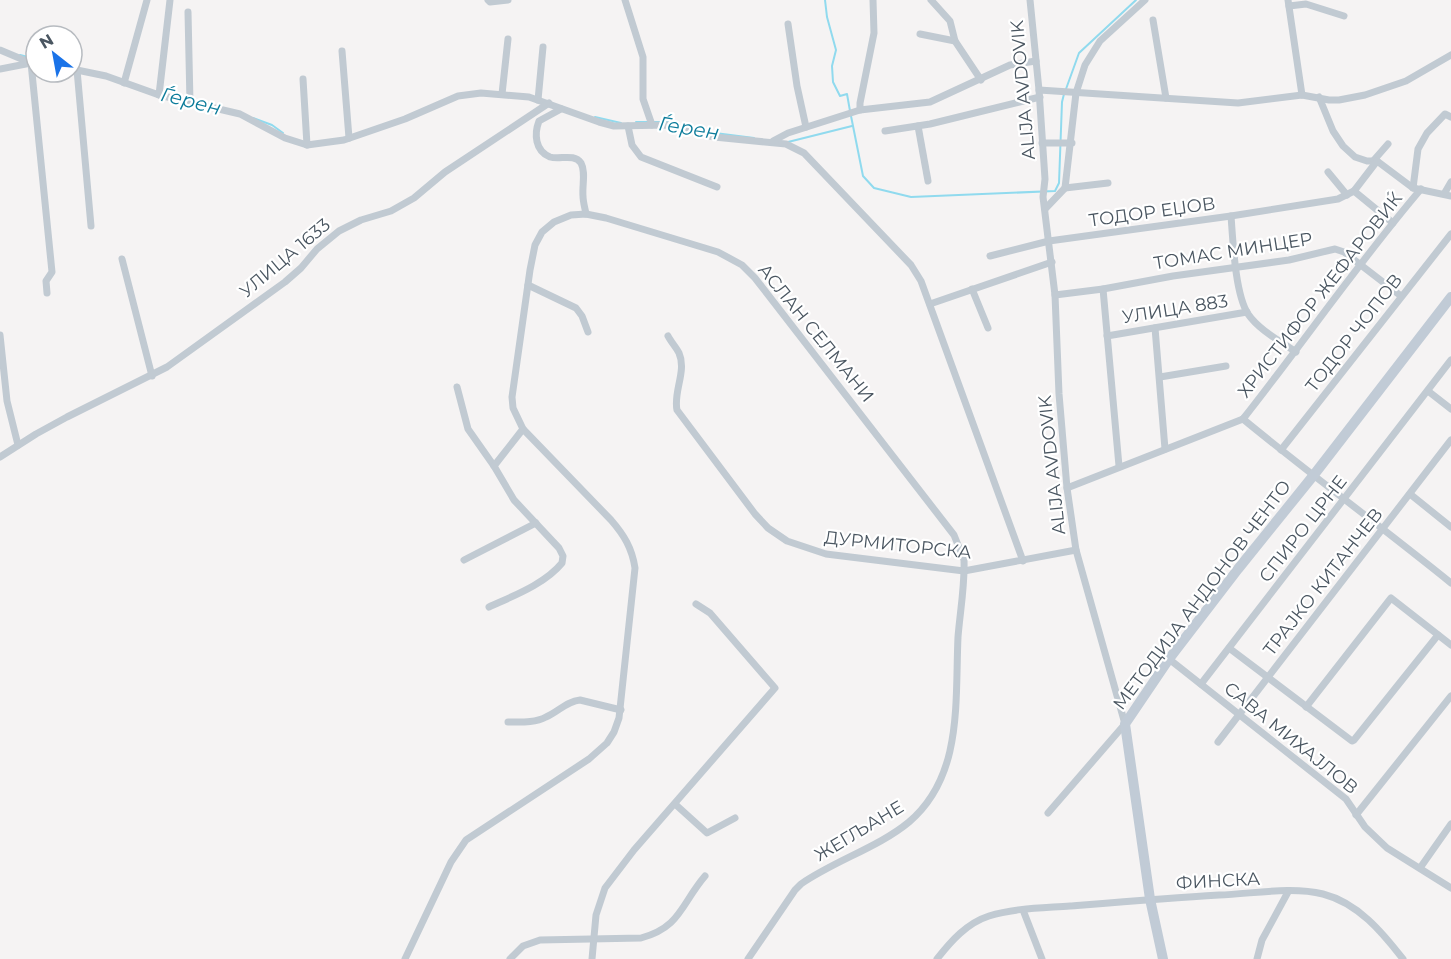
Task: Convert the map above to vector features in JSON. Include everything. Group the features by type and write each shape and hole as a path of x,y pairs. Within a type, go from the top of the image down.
{"main road":[{"name":"МЕТОДИЈА АНДОНОВ ЧЕНТО","path":"1163,959 1150,899 1125,724 1169,659 1238,568 1313,476 1451,297"}],"street":[{"path":"124,83 147,0"},
{"path":"159,95 170,0"},
{"path":"488,0 508,0"},
{"path":"626,0 643,57 643,99 652,125"},
{"path":"857,110 874,33 873,0"},
{"path":"931,0 950,21 955,41 981,80"},
{"name":"ALIJA AVDOVIK","path":"1030,0 1039,93 1045,209 1048,242 1053,262 1059,394 1067,488 1076,550 1125,724"},
{"path":"1045,209 1065,188 1073,93 1092,52 1100,41 1145,0"},
{"path":"1302,94 1288,3 1306,4 1344,16"},
{"path":"188,12 190,103"},
{"path":"1153,20 1166,98"},
{"path":"788,24 797,86 807,126"},
{"path":"920,33 955,41"},
{"path":"502,94 508,39"},
{"path":"538,100 543,47"},
{"path":"0,50 24,60"},
{"path":"342,51 349,138"},
{"path":"885,131 918,126 1039,93 1056,91 1238,103 1302,94 1339,100 1392,87 1451,56"},
{"path":"773,141 788,133 857,110 930,102 1016,63 1036,61"},
{"path":"0,69 24,65"},
{"path":"84,71 106,76 159,95 240,114 285,138 307,145 349,138 458,96 481,93 538,100 599,122 628,126 668,124 714,137 773,141 786,144 804,153 911,265 921,281 1023,561"},
{"path":"303,79 307,145"},
{"path":"36,84 52,272 46,280 47,293"},
{"path":"76,84 91,226"},
{"path":"1319,98 1333,131 1343,146 1355,157 1375,161 1417,189 1447,195 1451,182"},
{"name":"УЛИЦА 1633","path":"0,457 67,417 167,367 285,282 331,237 348,226 385,214 414,198 445,172 549,104"},
{"path":"561,109 539,121 536,139 539,147 549,156 575,158 580,162 583,170 583,199 586,214"},
{"path":"1417,189 1418,149 1427,133 1445,114 1451,117"},
{"path":"628,126 632,145 641,157 717,187"},
{"path":"918,126 928,181"},
{"path":"1042,143 1070,143"},
{"path":"1231,216 1338,199 1350,193 1388,144"},
{"path":"1328,172 1350,193 1393,223"},
{"path":"1065,188 1108,183"},
{"name":"ХРИСТИФОР ЖЕФАРОВИЌ","path":"1243,419 1296,352 1417,189"},
{"name":"АСЛАН СЕЛМАНИ","path":"405,959 451,862 466,840 589,759 607,743 614,732 621,710 635,568 630,546 611,520 523,429 513,408 512,397 536,245 542,232 554,222 571,215 586,214 606,218 718,252 742,265 788,319 954,535 961,550 964,571"},
{"name":"ТОДОР ЕЏОВ","path":"990,256 1048,242 1231,216 1236,268 1247,312"},
{"name":"ТОДОР ЧОПОВ","path":"1281,450 1451,234"},
{"name":"ТОМАС МИНЦЕР","path":"1055,295 1289,260 1335,249 1344,252 1401,296"},
{"path":"122,259 152,376"},
{"path":"930,304 1053,262"},
{"path":"528,285 576,308 588,332"},
{"path":"972,289 988,327"},
{"path":"1104,289 1119,466"},
{"path":"1247,312 1257,324 1296,352"},
{"name":"УЛИЦА 883","path":"1107,336 1247,312"},
{"path":"1155,328 1165,449"},
{"path":"0,335 7,401 18,446"},
{"name":"ДУРМИТОРСКА","path":"668,336 679,353 681,363 675,403 677,410 754,514 787,542 826,554 964,571 1076,550"},
{"name":"СПИРО ЦРНЕ","path":"1201,684 1451,360"},
{"path":"1160,377 1226,366"},
{"path":"457,387 468,429 514,500 562,552 562,563 537,583 489,607"},
{"path":"1428,391 1451,409"},
{"path":"1067,488 1243,419 1451,583"},
{"path":"494,466 523,429"},
{"name":"ТРАЈКО КИТАНЧЕВ","path":"1218,742 1451,440"},
{"path":"1410,494 1450,523"},
{"path":"464,560 536,524"},
{"name":"ЖЕГЉАНЕ","path":"748,959 801,884 907,823 927,804 937,790 946,768 953,738 964,571"},
{"path":"1306,707 1391,598 1451,645"},
{"path":"592,959 596,915 605,888 775,688 710,613 696,604"},
{"path":"1229,648 1348,740 1354,740 1438,635"},
{"name":"САВА МИХАЈЛОВ","path":"1169,659 1346,799 1356,815 1451,696"},
{"path":"508,722 539,720 574,700 621,710"},
{"path":"1048,813 1125,724"},
{"path":"675,804 707,833 735,818"},
{"path":"1356,815 1387,848 1451,888"},
{"path":"1420,868 1451,824"},
{"path":"510,959 523,946 540,940 641,938 656,934 673,922 705,876"},
{"name":"ФИНСКА","path":"1257,959 1262,940 1288,892"},
{"name":"ФИНСКА","path":"937,959 960,932 988,916 1023,910 1150,899 1288,892 1323,894 1349,905 1380,931 1403,959"},
{"path":"1023,910 1042,959"}],"waterway":[{"path":"825,0 836,50 832,66 833,82 840,96 847,94 850,111"},
{"path":"1066,89 1079,53 1136,0"},
{"name":"Ѓерен","path":"20,55 24,56"},
{"path":"851,116 863,176 874,188 911,197 1055,191 1059,183 1064,94"},
{"name":"Ѓерен","path":"595,117 621,123"},
{"name":"Ѓерен","path":"253,118 272,125 283,133"},
{"name":"Ѓерен","path":"636,122 648,122"},
{"name":"Ѓерен","path":"654,122 669,122"},
{"path":"788,142 852,126"},
{"name":"Ѓерен","path":"707,132 754,138"}]}
